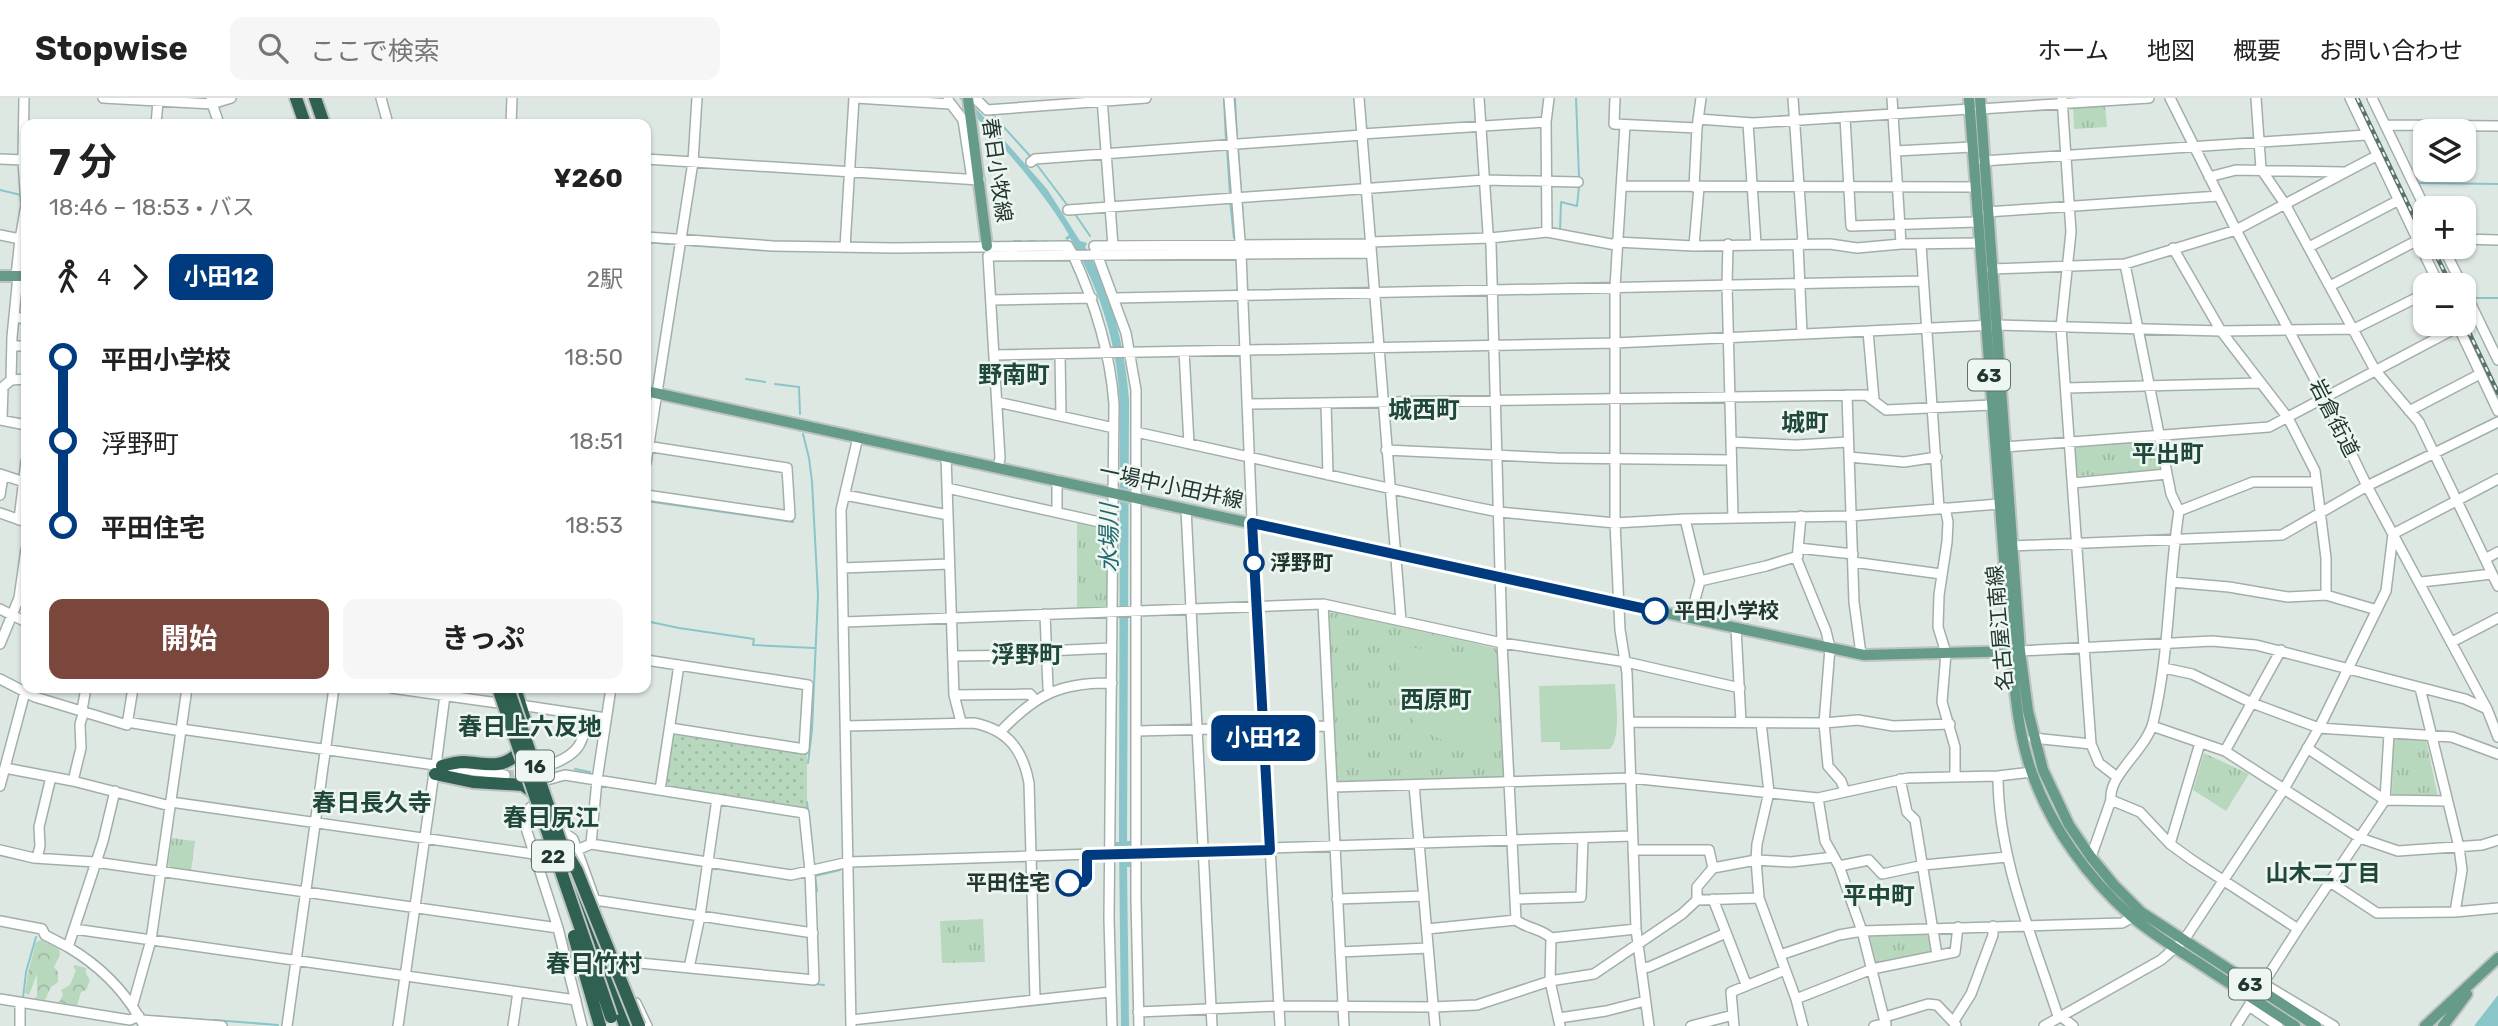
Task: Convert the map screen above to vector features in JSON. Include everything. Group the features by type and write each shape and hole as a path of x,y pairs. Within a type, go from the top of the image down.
{"highway":[{"path":"294,98 301,119"},
{"path":"302,98 309,119"},
{"path":"313,98 320,119"},
{"name":"22","path":"495,693 612,1026"},
{"name":"16","path":"500,693 626,1026"},
{"name":"16","path":"510,693 612,1026"},
{"name":"22","path":"516,693 558,828 626,1026"},
{"path":"435,768 460,762 493,766 506,762 517,754"},
{"path":"435,768 473,782 523,785 530,790"},
{"path":"556,843 552,863 600,1026"},
{"path":"556,843 577,871 639,1026"}],"main road":[{"name":"春日小牧線","path":"968,98 976,179 987,246"},
{"name":"名古屋江南線","path":"1975,103 1972,147 1977,222 2005,447 2012,547 2018,713 2032,772 2059,830 2107,892 2133,917 2256,995 2295,1026"},
{"name":"名古屋江南線","path":"1975,103 1983,161 1991,270 1992,405 1999,503 2015,651 2033,738 2055,799 2091,857 2114,886 2180,945"},
{"path":"0,276 20,276"},
{"name":"一場中小田井線","path":"651,392 1861,654 2015,651"},
{"path":"2425,1026 2498,958"},
{"path":"2442,1026 2483,972"},
{"name":"名古屋江南線","path":"2256,995 2316,1026"}],"street":[{"path":"24,98 24,119"},
{"path":"103,98 158,102 231,98"},
{"path":"381,98 387,119"},
{"path":"511,119 512,98"},
{"path":"651,392 693,162 697,98"},
{"path":"651,159 850,172 976,179 964,120 949,101 855,98 850,172 845,247"},
{"path":"975,98 987,110 1146,98"},
{"path":"1229,98 1244,296 1256,607 1280,1026"},
{"path":"1359,98 1401,621"},
{"path":"1479,98 1495,345 1502,643 1516,920"},
{"path":"1547,232 1546,121 1549,98"},
{"path":"1615,98 1614,124 1625,125 1748,123 1893,114 1975,103 2149,98"},
{"path":"1694,246 1697,123 1701,98"},
{"path":"1793,98 1802,334"},
{"path":"1892,98 1901,244"},
{"name":"岩倉街道","path":"2170,98 2367,486 2487,709 2498,737"},
{"path":"2256,98 2261,169 2285,204 2375,370 2419,422 2498,586"},
{"path":"2350,98 2413,229"},
{"path":"2372,98 2419,196"},
{"path":"2378,110 2379,98"},
{"path":"1102,100 1113,246"},
{"path":"211,101 217,119"},
{"path":"2062,101 2071,232 2061,327 2091,744 2099,763 2116,777"},
{"path":"156,119 158,102"},
{"path":"1845,117 1851,226 1977,222"},
{"path":"1031,162 1035,159 1546,121"},
{"path":"1748,123 1756,244"},
{"path":"1625,125 1616,244 1615,523 1620,630 1626,662 1636,929 1649,1026"},
{"path":"2385,125 2498,126"},
{"path":"1983,161 2366,135"},
{"path":"1896,151 1972,147"},
{"path":"1991,270 2124,264 2236,230 2378,155"},
{"path":"0,159 21,160"},
{"path":"2209,177 2236,170 2261,169 2346,172"},
{"path":"1068,210 1484,180 1578,181"},
{"path":"1621,186 1975,187"},
{"path":"1987,212 2219,197"},
{"path":"2309,247 2399,200"},
{"path":"998,467 1000,458 988,256 1370,246 1547,232 1616,244 1694,246 1800,244 1857,248 1901,244 1979,243"},
{"path":"11,380 21,233"},
{"path":"0,235 20,239"},
{"path":"651,237 773,246 1068,246 1075,255 1092,298 1108,353 1112,381 1116,493 1113,525 1112,648 1112,1026"},
{"path":"2476,239 2498,240"},
{"path":"2330,286 2413,243"},
{"path":"1728,244 1732,518"},
{"path":"1921,245 1937,457 1942,508 1948,522 1938,627 1946,653 1942,702 1955,747 1955,776"},
{"path":"1139,1026 1136,854 1136,390 1115,298 1095,255 1094,246 1240,249"},
{"path":"2174,248 2221,331 2288,418 2315,471 2326,558 2326,595"},
{"path":"2091,857 2116,777 2142,747 2152,726 2164,668 2174,540 2179,511 2171,494 2124,264"},
{"path":"1115,298 1923,281"},
{"path":"991,300 1092,298"},
{"path":"994,355 1614,343 1991,325 2221,331 2354,329 2413,300"},
{"path":"2476,314 2497,358"},
{"path":"15,317 21,318"},
{"path":"1868,331 1874,400"},
{"path":"0,334 21,344"},
{"path":"2005,447 2269,427 2438,336"},
{"path":"2463,336 2498,411"},
{"path":"1184,351 1189,444"},
{"path":"1060,354 1061,416"},
{"path":"2409,411 2480,374"},
{"path":"21,379 11,380 3,387 1,420 21,424"},
{"path":"2066,388 2261,383"},
{"path":"1847,395 1855,622 1861,654"},
{"path":"1247,404 1866,395 1886,410 1992,405"},
{"path":"997,402 1114,428"},
{"path":"1326,403 1328,475"},
{"path":"2012,547 2283,535 2367,486 2498,422"},
{"path":"1136,432 1499,512 1615,523 1851,516 1999,503"},
{"path":"858,437 841,510 851,1023 1110,992"},
{"path":"1731,442 1796,445 1848,442"},
{"path":"651,447 787,468 790,516 651,496"},
{"path":"1386,450 1615,459 1731,460"},
{"path":"946,456 954,695 961,722"},
{"path":"1849,457 1904,462 1937,457"},
{"path":"2073,483 2167,474"},
{"path":"0,495 2,475 21,481"},
{"path":"2044,1026 2161,960 2180,945 2284,789 2319,728 2386,591 2393,534 2498,479"},
{"path":"1057,480 1057,512"},
{"path":"2179,511 2253,482 2316,482"},
{"path":"947,488 1113,525"},
{"path":"845,495 948,515"},
{"path":"1186,509 1212,1026"},
{"path":"0,513 21,520"},
{"path":"1801,516 1798,552 1830,648 1824,723 1828,766 1841,781 1845,792"},
{"path":"1685,519 1700,581 1690,618"},
{"path":"1700,581 1766,566 1798,552 1853,558 1941,574"},
{"path":"2485,559 2498,552"},
{"path":"842,568 949,564"},
{"path":"2421,582 2492,574"},
{"path":"2171,582 2229,587 2288,597 2326,595 2377,610"},
{"path":"0,643 13,616 21,586"},
{"path":"844,622 1323,604 1502,643 1626,662 1740,688"},
{"path":"1323,604 1344,1026"},
{"path":"0,609 21,620"},
{"path":"1045,614 1048,688 1051,692"},
{"path":"2452,642 2498,618"},
{"path":"1736,628 1741,722"},
{"path":"2015,651 2212,641 2256,645 2465,699 2487,709"},
{"path":"953,656 1112,648"},
{"path":"2225,751 2281,650"},
{"path":"651,661 808,685 804,749 670,727"},
{"path":"660,790 679,665"},
{"path":"2164,668 2192,674 2252,703 2319,728 2452,737 2498,754"},
{"path":"0,679 21,690"},
{"path":"1000,733 1035,700 1051,692 1073,684 1112,683"},
{"path":"2420,688 2459,847 2462,870 2455,912"},
{"path":"0,785 25,693"},
{"path":"27,693 127,725 132,693"},
{"path":"73,781 81,748 80,724 85,693"},
{"path":"133,1004 151,940 186,693"},
{"path":"287,1026 333,693"},
{"path":"429,693 498,703"},
{"path":"591,844 597,780 610,693"},
{"path":"954,695 1030,694 1035,700"},
{"path":"398,1026 444,695"},
{"path":"520,705 606,719"},
{"path":"555,763 568,757 581,744 587,716"},
{"path":"1629,722 1824,723 1858,720 1893,726 1950,724"},
{"path":"127,722 326,749 435,768 505,775"},
{"path":"846,726 961,722 986,725 1016,746 1025,762 1029,783 1035,999"},
{"path":"1761,723 1769,792 1756,860 1759,898 1796,999 1803,1026"},
{"path":"1137,731 1329,726"},
{"path":"2152,726 2225,751 2360,838 2398,851 2482,845 2498,840"},
{"path":"2236,1026 2385,800 2389,734"},
{"path":"2033,738 2091,744"},
{"path":"2170,844 2200,743"},
{"path":"2307,748 2385,800 2447,801"},
{"path":"5,768 171,804 534,854"},
{"path":"1333,787 1631,778 1818,798 1900,779 1998,776 2032,772"},
{"path":"543,781 561,775 804,813 810,871 814,980 619,961"},
{"path":"1998,776 2000,827 2007,857 2060,1017 2073,1026"},
{"path":"37,858 40,846 39,827 51,777"},
{"path":"1900,779 1907,811 1915,820 1937,955"},
{"path":"1414,785 1435,1026"},
{"path":"68,947 113,807 115,791"},
{"path":"1818,798 1825,841 1837,862 1862,931 1886,1022"},
{"path":"689,968 700,916 717,799"},
{"path":"2111,800 2140,812 2170,844 2298,929"},
{"path":"535,803 525,817 525,825 558,928 582,1026"},
{"path":"558,828 572,838 647,1026"},
{"path":"577,850 591,844 791,875 849,862 1632,836"},
{"path":"1516,899 1581,897 1583,838"},
{"path":"0,850 37,858 95,862 558,928"},
{"path":"1633,850 1709,850 1713,868"},
{"path":"1697,900 1697,887 1713,868 1756,860 1869,860 1882,874 1924,865 2007,857"},
{"path":"2330,882 2377,913 2455,912 2498,908"},
{"path":"1338,899 1424,897"},
{"path":"1138,1012 1279,1006 1477,1005 1550,981 1594,974 1638,946 1697,900 1759,898"},
{"path":"1713,899 1746,984"},
{"path":"595,900 813,933"},
{"path":"1780,955 1839,935 1862,931 2122,923 2133,917"},
{"path":"1427,929 1516,920 1544,932 1551,938 1636,929"},
{"path":"0,921 42,929 45,935 90,960 133,1004 141,1020"},
{"path":"1874,1026 1928,1004 1937,1005 1955,1024 1971,994 1993,935 1993,926"},
{"path":"1796,999 1872,969 1955,951 1958,927"},
{"path":"74,929 576,1000"},
{"path":"1641,968 1650,967 1726,933"},
{"path":"1551,938 1550,981 1559,1022 1645,1001"},
{"path":"1340,952 1429,948"},
{"path":"1734,1026 1731,992 1785,970"},
{"path":"513,1026 518,992"},
{"path":"2256,995 2278,1026"},
{"path":"2256,995 2334,1026"},
{"path":"0,999 130,1020 222,1026"},
{"path":"20,1003 20,1026"},
{"path":"1691,1026 1733,1015"}],"green space":[{"path":"2105,106 2107,127 2074,129 2073,107"},
{"path":"2154,439 2157,441 2162,468 2160,471 2077,476 2077,444"},
{"path":"1077,521 1104,527 1108,533 1109,605 1105,609 1077,609"},
{"path":"1334,612 1495,648 1499,652 1502,777 1339,782 1329,616"},
{"path":"1401,647 1484,654 1490,657 1491,745 1460,744 1445,740 1432,735 1410,717 1399,686"},
{"path":"1615,684 1617,728 1610,749 1560,750 1560,742 1541,742 1539,686"},
{"path":"676,733 807,754 807,808 667,786 665,783 672,736"},
{"path":"2393,738 2426,740 2438,797 2392,796"},
{"path":"2204,753 2249,774 2226,811 2193,790"},
{"path":"172,838 195,841 191,871 170,868 168,865"},
{"path":"983,919 985,962 942,963 940,921"},
{"path":"1930,934 1934,953 1877,965 1869,936"},
{"path":"41,940 59,949 60,955 54,967 58,972 58,982 51,987 45,1000 34,999 37,996 37,974 29,995 25,993 36,942"},
{"path":"75,965 86,968 90,980 86,990 81,992 77,1006 59,1002 63,995 61,990 70,985 76,970 73,967"}],"water":[{"path":"959,98 967,98 1047,189 1080,241 1087,243 1085,247 1110,302 1124,360 1129,400 1129,1026 1121,1026 1119,847 1115,846 1115,842 1119,842 1120,407 1116,362 1099,299 1070,238 1065,238 1069,235 1031,181"},
{"path":"2498,995 2498,1026 2474,1026"}],"waterway":[{"path":"1224,98 1226,142"},
{"path":"1235,98 1237,139"},
{"path":"1576,98 1579,177"},
{"path":"993,115 1030,156"},
{"path":"1227,149 1230,195"},
{"path":"1238,149 1241,193"},
{"path":"1037,165 1068,206"},
{"path":"2418,183 2498,184"},
{"path":"1560,231 1561,202 1577,206 1579,187"},
{"path":"0,190 21,195"},
{"path":"1230,201 1234,238"},
{"path":"1242,203 1244,239"},
{"path":"1075,214 1090,236"},
{"path":"1014,241 1021,241"},
{"path":"1028,241 1036,241"},
{"path":"651,242 669,244"},
{"path":"686,245 751,249"},
{"path":"774,250 866,252"},
{"path":"1102,250 1182,250"},
{"path":"1001,251 1054,251"},
{"path":"2476,298 2498,298"},
{"path":"746,379 765,382"},
{"path":"775,384 799,387 800,414"},
{"path":"803,434 812,482 818,595 808,763"},
{"path":"651,502 793,522"},
{"path":"651,622 754,639 753,645 814,648"},
{"path":"575,769 590,772"},
{"path":"807,802 812,846"},
{"path":"798,808 808,809"},
{"path":"815,893 815,876 840,870"},
{"path":"23,998 26,972 36,937"},
{"path":"815,984 824,985"},
{"path":"152,1016 174,1018"},
{"path":"178,1018 206,1020"},
{"path":"214,1020 278,1025"}],"tunnel":[{"path":"505,775 519,774 555,763"}],"railway":[{"path":"2357,98 2413,215"},
{"path":"2438,259 2445,273"},
{"path":"2471,336 2498,393"}],"bus line":[{"name":"小田12","path":"1069,883 1084,882 1087,878 1087,855 1270,850 1252,523 1655,611"}],"place":[{"name":"浮野町","path":"1254,563"},
{"name":"平田小学校","path":"1655,611"},
{"name":"平田住宅","path":"1069,883"}],"district":[{"name":"野南町","path":"1014,375"},
{"name":"城西町","path":"1424,410"},
{"name":"城町","path":"1805,423"},
{"name":"平出町","path":"2168,454"},
{"name":"浮野町","path":"1027,655"},
{"name":"西原町","path":"1436,700"},
{"name":"春日上六反地","path":"530,727"},
{"name":"春日長久寺","path":"372,803"},
{"name":"春日尻江","path":"551,818"},
{"name":"山木二丁目","path":"2323,873"},
{"name":"平中町","path":"1879,896"},
{"name":"春日竹村","path":"594,964"}],"water label":[{"name":"水場川","path":"1109,538"}]}
